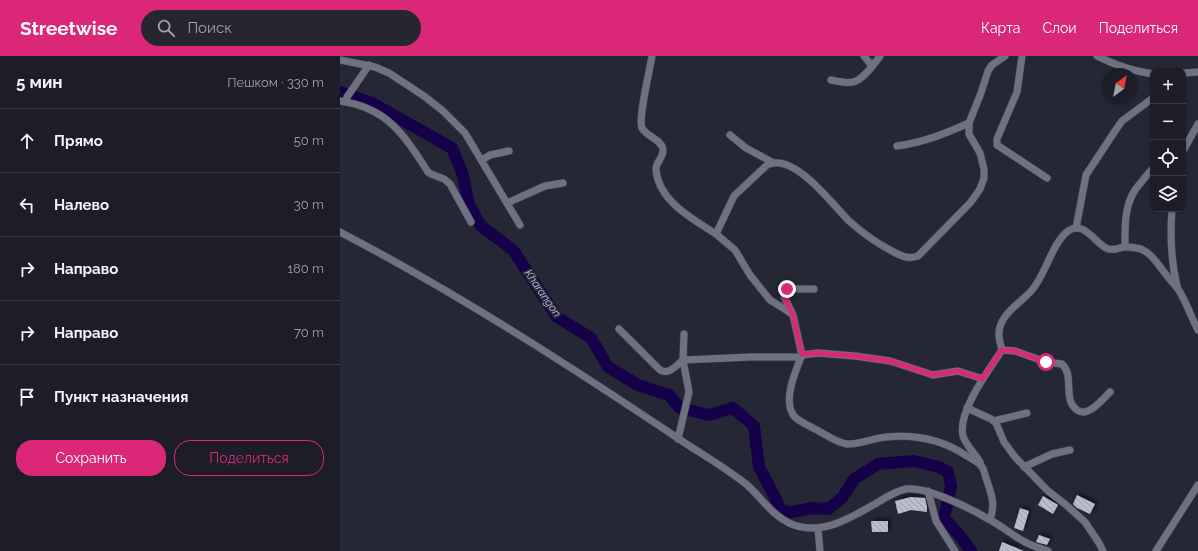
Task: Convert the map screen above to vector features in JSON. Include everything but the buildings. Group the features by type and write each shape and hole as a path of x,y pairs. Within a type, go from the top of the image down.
{"street":[{"path":"652,56 644,94 642,126 644,130 660,143 662,147 662,155 656,167 660,184 677,207 685,214 716,234 735,250 750,275 770,300 793,315"},
{"path":"864,56 872,66"},
{"path":"831,80 854,82 861,78 880,56"},
{"path":"730,135 746,148 772,162 777,162 790,167 807,178 822,191 848,220 866,234 903,257 913,258 918,256 940,235 971,202 980,189 984,178 984,169 980,153 969,134 969,123 988,71 992,65 1004,56"},
{"path":"1022,56 1017,92 997,139 997,145 1047,178"},
{"path":"1097,56 1116,65 1150,73"},
{"path":"340,60 365,62 389,73 424,96 443,111 465,133 520,225"},
{"path":"365,62 361,78 344,100 368,109 387,119 406,138 428,172 444,179 450,184 471,222"},
{"path":"1186,74 1198,72"},
{"path":"1076,228 1086,175 1122,121 1150,100"},
{"path":"897,146 938,137 969,123"},
{"path":"1186,135 1197,125"},
{"path":"1186,146 1197,125"},
{"path":"482,160 490,155 509,151"},
{"path":"716,234 734,196 763,168 772,162"},
{"path":"1125,247 1124,225 1129,202 1135,191 1150,172"},
{"path":"507,203 545,186 563,183"},
{"path":"1172,212 1171,256 1178,290"},
{"path":"990,519 993,508 993,497 982,466 963,435 962,424 967,408 982,379 1002,350 999,334 1002,322 1010,311 1021,302 1038,283 1063,236 1068,231 1076,228 1085,230 1107,249 1114,250 1125,247 1141,249 1152,256 1178,290 1198,330"},
{"path":"340,232 454,295 598,385 741,480 775,514 787,522 803,528 818,529 831,526 903,489 915,488 930,492 990,519 1025,542 1048,551"},
{"path":"814,289 787,289 784,292 784,296 793,315 801,356 791,386 790,397 791,411 797,419 844,443 855,443 897,436 936,440 962,452 982,466"},
{"path":"619,329 662,372 670,371 683,360 801,356 818,353 890,361 933,375 958,371 982,379"},
{"path":"678,439 689,388 683,360 684,334"},
{"path":"1002,350 1015,351 1046,362 1062,364 1066,368 1069,382 1070,402 1080,412 1084,413 1089,411 1110,392"},
{"path":"967,408 994,421 1004,442 1024,467 1048,491 1079,516 1100,543 1102,551"},
{"path":"994,421 1027,413"},
{"path":"1024,467 1052,454 1070,450"},
{"path":"1156,551 1198,486"},
{"path":"930,492 936,521 955,551"},
{"path":"818,529 820,551"}],"waterway":[{"name":"Kharangon","path":"340,92 372,103 452,148 463,175 469,205 481,226 513,250 557,317 591,338 608,367 638,385 669,395 680,408 709,415 733,408 754,426 759,467 781,511 791,512 813,508 828,509 842,498 854,479 878,464 914,461 939,467 948,472 951,486 944,518 971,551"}],"route":[{"path":"787,289 783,294 793,315 802,354 818,353 855,356 890,361 933,375 958,371 982,379 1002,350 1015,351 1046,362"}]}
